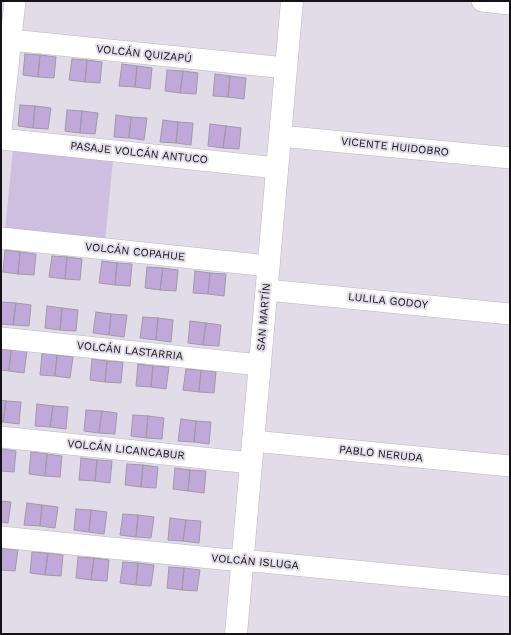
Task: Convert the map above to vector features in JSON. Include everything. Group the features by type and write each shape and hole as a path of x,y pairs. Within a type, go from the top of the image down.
{"street":[{"path":"1,131 6,39 15,1"},
{"name":"SAN MARTÍN","path":"236,634 292,1"},
{"path":"482,1 510,4"},
{"name":"VOLCÁN QUIZAPÚ","path":"6,39 286,68"},
{"name":"VICENTE HUIDOBRO","path":"280,136 510,158"},
{"name":"PASAJE VOLCÁN ANTUCO","path":"1,139 278,168"},
{"name":"VOLCÁN COPAHUE","path":"1,238 269,266"},
{"name":"LULILA GODOY","path":"267,290 510,314"},
{"name":"VOLCÁN LASTARRIA","path":"1,338 260,365"},
{"name":"VOLCÁN LICANCABUR","path":"1,437 252,452"},
{"name":"PABLO NERUDA","path":"252,452 510,466"},
{"name":"VOLCÁN ISLUGA","path":"1,537 510,586"}],"shaded area":[{"path":"13,149 113,160 105,242 5,231"}],"building":[{"path":"25,54 40,55 38,77 23,75"},
{"path":"40,55 56,57 54,78 38,77"},
{"path":"72,59 87,60 85,82 69,80"},
{"path":"87,60 102,62 100,83 85,82"},
{"path":"122,64 137,66 135,87 119,86"},
{"path":"137,66 152,68 150,89 135,87"},
{"path":"167,70 183,71 180,93 165,91"},
{"path":"183,71 198,73 196,94 180,93"},
{"path":"215,74 230,76 228,97 213,96"},
{"path":"230,76 246,78 244,99 228,97"},
{"path":"20,105 35,106 33,128 18,126"},
{"path":"35,106 51,108 48,129 33,128"},
{"path":"67,110 82,111 80,133 65,131"},
{"path":"82,111 98,113 95,134 80,133"},
{"path":"116,115 131,117 129,138 114,137"},
{"path":"131,117 147,118 144,140 129,138"},
{"path":"163,120 178,122 176,143 160,142"},
{"path":"178,122 193,123 191,145 176,143"},
{"path":"210,124 226,126 223,148 208,146"},
{"path":"226,126 241,128 239,149 223,148"},
{"path":"5,250 20,252 18,274 3,272"},
{"path":"20,252 36,254 34,275 18,274"},
{"path":"52,256 67,257 65,279 49,277"},
{"path":"67,257 82,259 80,280 65,279"},
{"path":"102,261 117,263 115,285 99,283"},
{"path":"117,263 132,264 130,286 115,285"},
{"path":"147,267 163,268 160,290 145,288"},
{"path":"163,268 178,270 176,291 160,290"},
{"path":"195,271 210,273 208,294 193,293"},
{"path":"210,273 226,274 224,296 208,294"},
{"path":"1,302 16,303 13,325 1,324"},
{"path":"16,303 31,305 29,326 13,325"},
{"path":"47,306 62,308 60,330 45,328"},
{"path":"62,308 78,310 76,331 60,330"},
{"path":"96,312 111,314 109,335 93,333"},
{"path":"111,314 127,315 124,337 109,335"},
{"path":"143,317 158,318 156,340 140,338"},
{"path":"158,318 173,320 171,342 156,340"},
{"path":"190,321 206,323 203,345 188,343"},
{"path":"206,323 221,325 219,346 203,345"},
{"path":"1,349 11,350 9,371 1,370"},
{"path":"11,350 27,351 24,373 9,371"},
{"path":"42,353 57,355 55,376 40,375"},
{"path":"57,355 73,357 70,378 55,376"},
{"path":"92,359 107,361 105,382 90,380"},
{"path":"107,361 123,362 121,383 105,382"},
{"path":"138,364 153,366 151,387 136,386"},
{"path":"153,366 169,367 166,389 151,387"},
{"path":"186,369 201,370 199,392 183,390"},
{"path":"201,370 216,372 214,393 199,392"},
{"path":"1,400 6,401 3,422 1,422"},
{"path":"6,401 21,402 19,424 3,422"},
{"path":"37,404 53,406 50,427 35,426"},
{"path":"53,406 68,407 66,429 50,427"},
{"path":"86,410 102,411 99,433 84,431"},
{"path":"102,411 117,413 115,434 99,433"},
{"path":"133,415 148,416 146,438 131,436"},
{"path":"148,416 164,418 162,439 146,438"},
{"path":"181,419 196,421 194,442 178,441"},
{"path":"196,421 211,422 209,444 194,442"},
{"path":"1,449 16,451 14,472 1,471"},
{"path":"31,452 47,454 45,476 29,474"},
{"path":"47,454 62,456 60,477 45,476"},
{"path":"81,458 97,460 95,481 79,480"},
{"path":"97,460 112,461 110,483 95,481"},
{"path":"127,464 143,465 141,487 125,485"},
{"path":"143,465 158,467 156,488 141,487"},
{"path":"175,468 190,470 188,491 173,489"},
{"path":"190,470 206,471 204,493 188,491"},
{"path":"1,501 11,502 8,523 1,522"},
{"path":"27,503 42,505 40,526 24,525"},
{"path":"42,505 58,507 55,528 40,526"},
{"path":"76,509 91,510 89,532 74,530"},
{"path":"91,510 107,512 104,534 89,532"},
{"path":"123,514 138,515 136,537 120,535"},
{"path":"138,515 154,517 151,538 136,537"},
{"path":"170,518 186,520 183,541 168,540"},
{"path":"186,520 201,521 199,543 183,541"},
{"path":"2,548 18,550 15,571 1,570"},
{"path":"32,552 48,553 45,575 30,573"},
{"path":"48,553 63,555 61,576 45,575"},
{"path":"78,557 94,558 91,580 76,578"},
{"path":"94,558 109,560 107,581 91,580"},
{"path":"123,562 138,563 136,585 120,583"},
{"path":"138,563 154,565 151,586 136,585"},
{"path":"169,567 184,568 182,590 167,588"},
{"path":"184,568 200,570 197,591 182,590"}]}
